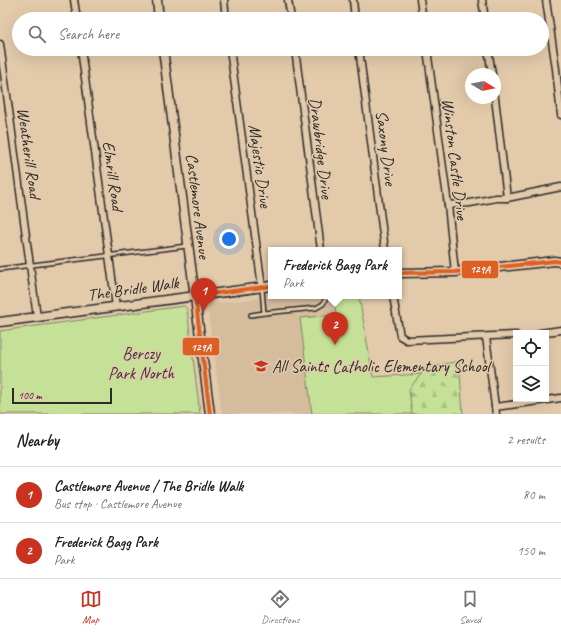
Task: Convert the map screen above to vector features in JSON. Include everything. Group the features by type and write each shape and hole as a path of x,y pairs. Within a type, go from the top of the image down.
{"street":[{"path":"74,0 76,12"},
{"path":"156,0 158,12"},
{"path":"224,0 225,12"},
{"path":"288,0 290,12"},
{"path":"353,0 354,12"},
{"path":"420,0 422,12"},
{"path":"482,0 484,12"},
{"path":"546,0 548,12"},
{"path":"549,21 561,115"},
{"name":"Weatherill Road","path":"0,44 37,318"},
{"name":"Elmrill Road","path":"82,56 116,307"},
{"name":"Castlemore Avenue","path":"164,56 210,414"},
{"name":"Majestic Drive","path":"231,56 262,287"},
{"name":"Drawbridge Drive","path":"296,56 321,247"},
{"name":"Saxony Drive","path":"360,56 385,247"},
{"name":"Winston Castle Drive","path":"428,56 448,204 455,272"},
{"path":"489,56 491,68"},
{"path":"496,104 507,198"},
{"path":"448,204 470,203 496,198 507,198 561,187"},
{"path":"402,273 455,272 559,260"},
{"name":"The Bridle Walk","path":"0,322 268,286"},
{"path":"394,299 399,332 402,338 407,340 513,335"},
{"path":"549,332 561,330"},
{"path":"486,337 496,414"},
{"path":"495,407 561,398"}],"lane":[{"path":"0,269 188,246"},
{"path":"262,287 264,313"},
{"path":"251,315 316,308 323,304 326,299"}],"shaded area":[{"name":"All Saints Catholic Elementary School","path":"268,297 268,299 334,299 337,315 300,319 312,414 222,414 207,304"}],"green space":[{"path":"334,299 360,299 373,377 456,372 461,414 312,414 300,318 336,315"},
{"name":"Berczy Park North","path":"184,306 187,309 200,414 0,414 0,331"},
{"path":"459,361 463,414 412,414 409,389 426,368"}],"transit line":[{"name":"129A","path":"402,273 455,272 554,261 561,262"},
{"name":"129A","path":"210,414 195,296 268,286"}],"place":[{"name":"Castlemore Avenue / The Bridle Walk","path":"204,311"},
{"name":"Frederick Bagg Park","path":"335,345"},
{"name":"All Saints Catholic Elementary School","path":"261,366"}]}
